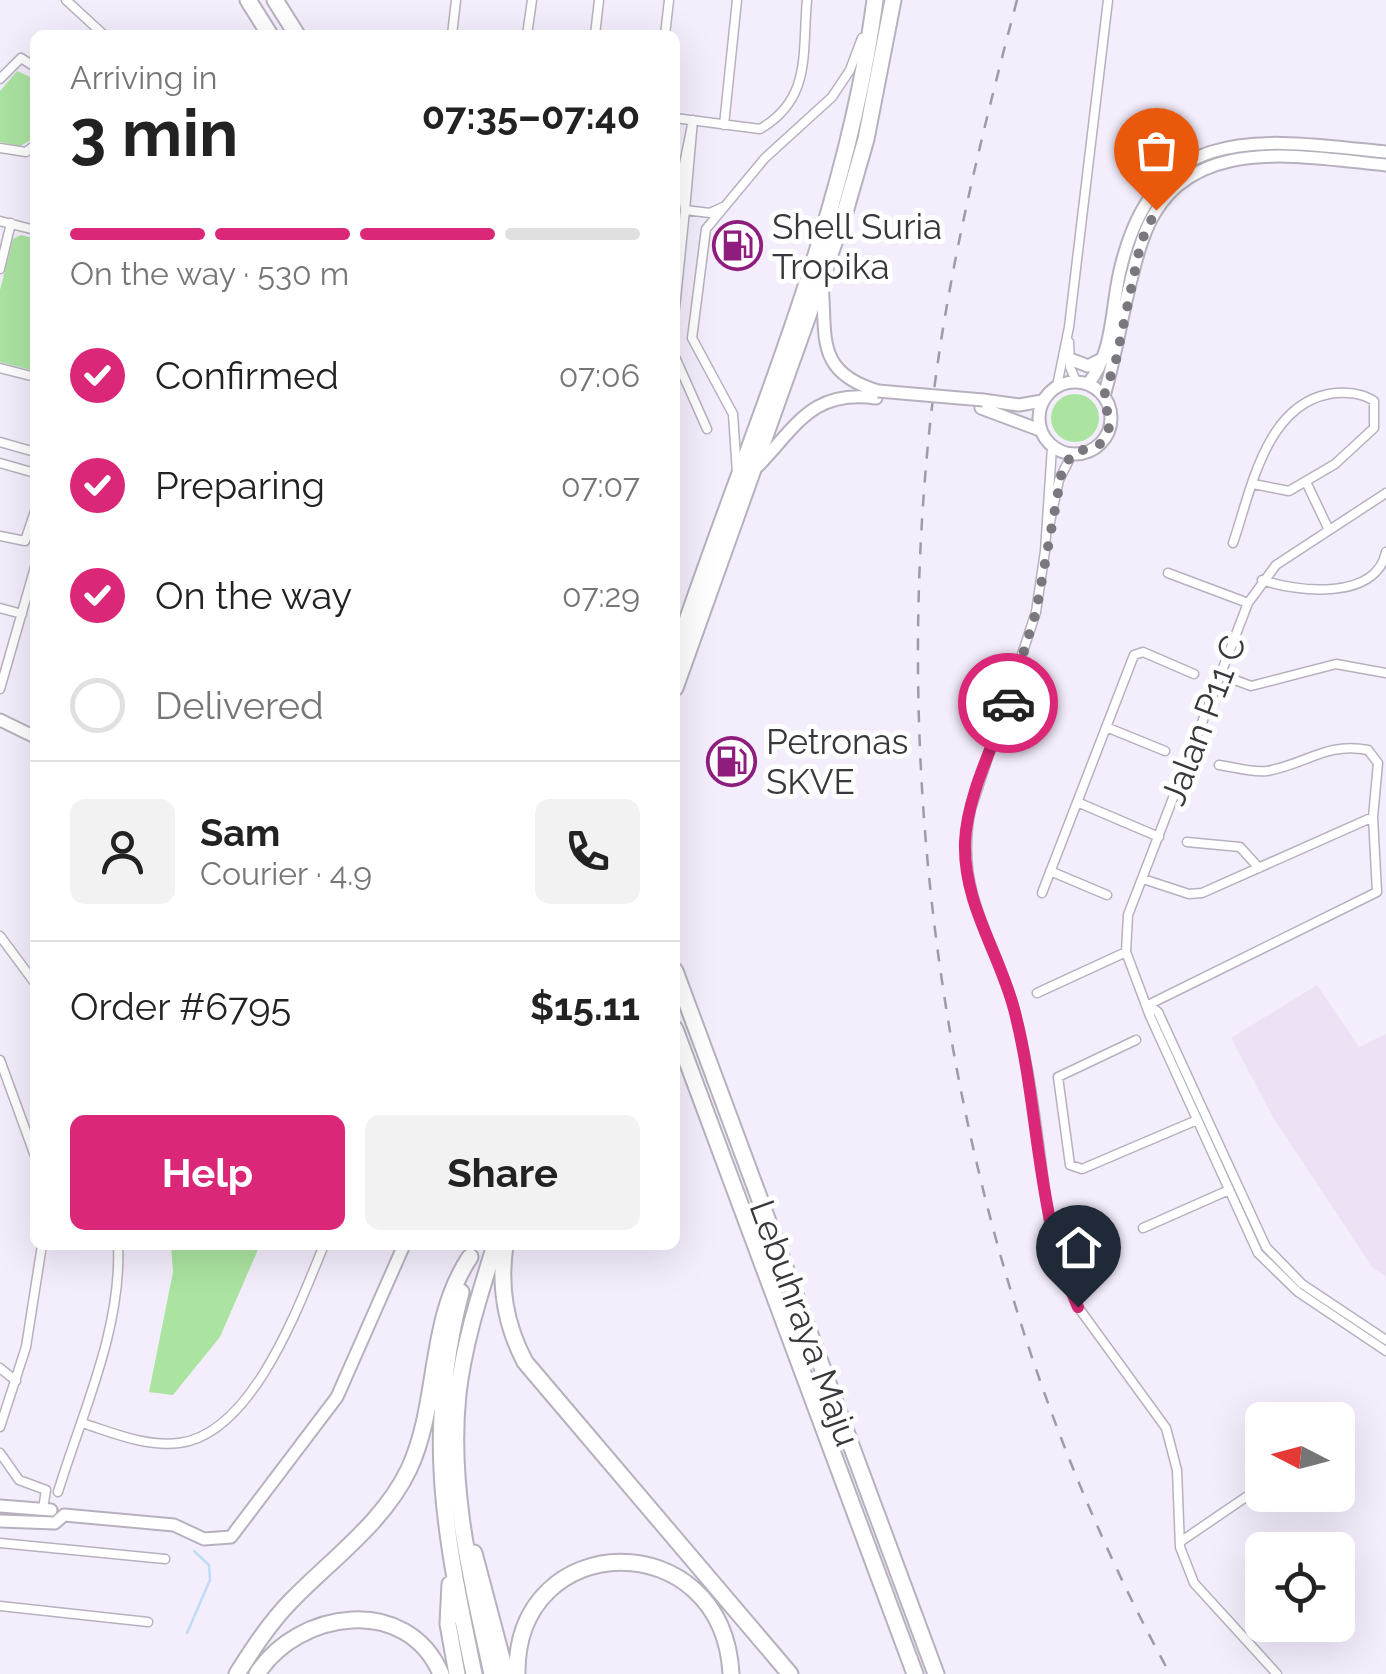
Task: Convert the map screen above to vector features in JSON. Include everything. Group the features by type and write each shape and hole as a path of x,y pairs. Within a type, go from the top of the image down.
{"highway":[{"path":"248,0 267,30"},
{"path":"275,0 294,30"},
{"path":"680,641 830,208 851,134 875,0"},
{"path":"680,675 822,279 866,139 893,0"},
{"name":"Lebuhraya Maju","path":"680,984 936,1674"},
{"name":"Lebuhraya Maju","path":"680,1042 914,1674"},
{"path":"492,1674 462,1532 456,1458 458,1394 467,1342 495,1250"},
{"path":"505,1250 504,1303 510,1334 524,1362 790,1674"},
{"path":"472,1251 450,1340 439,1420 439,1482 474,1674"},
{"path":"238,1674 278,1615 383,1510 403,1479 421,1434 446,1309 472,1251"},
{"path":"462,1532 477,1559 506,1674"},
{"path":"517,1674 519,1643 544,1597 576,1572 617,1561 660,1567 705,1599 728,1646 731,1674"},
{"path":"452,1568 448,1624 457,1674"},
{"path":"257,1674 289,1638 350,1618 395,1628 413,1638 435,1660 441,1674"}],"main road":[{"path":"1082,383 1104,358 1129,238 1145,203 1171,172 1202,153 1236,144 1386,152"},
{"path":"982,404 1040,430 1052,446 1072,454 1092,450 1106,436 1111,416 1104,396 1116,360 1141,242 1156,210 1179,183 1207,165 1238,158 1386,165"},
{"path":"822,279 822,334 827,353 852,381 877,394"},
{"path":"1070,360 1088,366 1104,358"},
{"path":"1040,430 1042,402 1057,386 1082,383 1104,396"},
{"path":"758,466 800,417 843,398 877,394 982,404 1042,402"},
{"path":"0,720 30,735"},
{"path":"0,1506 174,1525 204,1539 231,1537 337,1397 402,1250"},
{"path":"0,1521 55,1523 53,1511"}],"street":[{"path":"66,0 99,30"},
{"path":"453,30 456,0"},
{"path":"529,30 532,0"},
{"path":"596,30 599,0"},
{"path":"666,30 669,0"},
{"path":"724,125 737,0"},
{"path":"680,119 760,129 796,99 808,0"},
{"path":"1057,386 1068,327 1108,0"},
{"path":"737,474 732,414 692,338 706,230 765,158 832,97 845,80 872,21"},
{"path":"0,78 21,58 30,64"},
{"path":"680,261 685,215 681,179 693,120"},
{"path":"0,148 26,152 30,148"},
{"path":"685,215 710,214 727,205"},
{"path":"685,215 706,230"},
{"path":"0,220 30,229"},
{"path":"0,269 11,224"},
{"path":"680,279 699,281"},
{"path":"1068,327 1070,360 1082,383"},
{"path":"0,368 30,376"},
{"path":"680,368 707,429"},
{"path":"1233,543 1274,432 1306,402 1334,392 1374,402 1386,399"},
{"path":"1253,484 1280,492 1307,484 1368,437 1376,419 1374,402"},
{"path":"0,442 30,451"},
{"path":"1047,536 1052,446"},
{"path":"1072,454 1059,480 1030,630 971,808 965,838 966,873 974,908 1013,1006 1051,1236 1061,1270 1078,1307 1166,1428 1177,1470 1180,1542 1185,1564 1206,1602 1276,1674"},
{"path":"0,464 30,472"},
{"path":"1307,484 1328,530"},
{"name":"Jalan P11 C","path":"1126,952 1128,915 1248,602 1262,580 1292,552 1386,492"},
{"path":"0,536 25,541 30,526"},
{"path":"1262,580 1298,590 1352,585 1374,576 1386,552"},
{"path":"1168,573 1248,602"},
{"path":"0,689 30,585"},
{"path":"0,623 2,609 22,614"},
{"path":"1042,892 1134,655 1143,652 1194,674"},
{"path":"1220,674 1251,686 1336,664 1386,672"},
{"path":"1106,727 1165,751"},
{"path":"1148,1005 1373,897 1378,885 1373,818 1378,763 1368,750 1335,747 1297,764 1262,772 1219,765"},
{"path":"1077,802 1159,836"},
{"path":"1143,878 1196,894 1373,818"},
{"path":"1187,842 1240,847 1259,868"},
{"path":"1050,872 1107,894"},
{"path":"0,936 30,973"},
{"path":"1037,992 1126,952 1196,1120 1258,1253 1273,1272 1386,1351"},
{"path":"1148,1005 1158,1012 1273,1256 1302,1284 1386,1340"},
{"path":"1136,1040 1058,1077 1070,1165 1082,1169 1196,1120"},
{"path":"0,1060 30,1142"},
{"path":"1142,1228 1230,1190"},
{"path":"0,1427 26,1347 41,1250"},
{"path":"53,1511 101,1355 117,1277 118,1250"},
{"path":"82,1423 158,1444 196,1440 212,1431 260,1378 278,1351 322,1250"},
{"path":"0,1368 16,1381"},
{"path":"0,1453 17,1478 46,1490 53,1511"},
{"path":"1180,1542 1245,1498"},
{"path":"0,1542 165,1560"},
{"path":"0,1606 148,1622"}],"shaded area":[{"path":"1317,985 1359,1047 1386,1034 1386,1276 1372,1267 1274,1119 1231,1038"}],"green space":[{"path":"17,71 30,77 30,141 20,146 0,142 0,91"},
{"path":"21,235 30,238 30,370 0,362 0,290 13,239"},
{"path":"1075,394 1092,401 1099,418 1092,435 1075,442 1058,435 1051,418 1058,401"},
{"path":"171,1250 258,1250 220,1337 173,1395 149,1392 173,1272"}],"waterway":[{"path":"187,1633 210,1580 209,1565 194,1551"}],"railway":[{"path":"1017,0 956,258 931,415 919,576 920,738 932,901 956,1063 991,1222 1039,1378 1099,1529 1170,1674"}],"way so far":[{"path":"1008,703 1036,612 1062,471 1072,454 1082,454 1100,444 1110,426 1109,405 1104,396 1116,360 1141,242 1156,210"}],"place":[{"name":"Shell Suria Tropika","path":"737,246"},
{"name":"Petronas SKVE","path":"731,761"}],"route":[{"path":"1008,703 971,808 965,838 966,873 974,908 1013,1006 1032,1102 1051,1236 1078,1307"}]}
